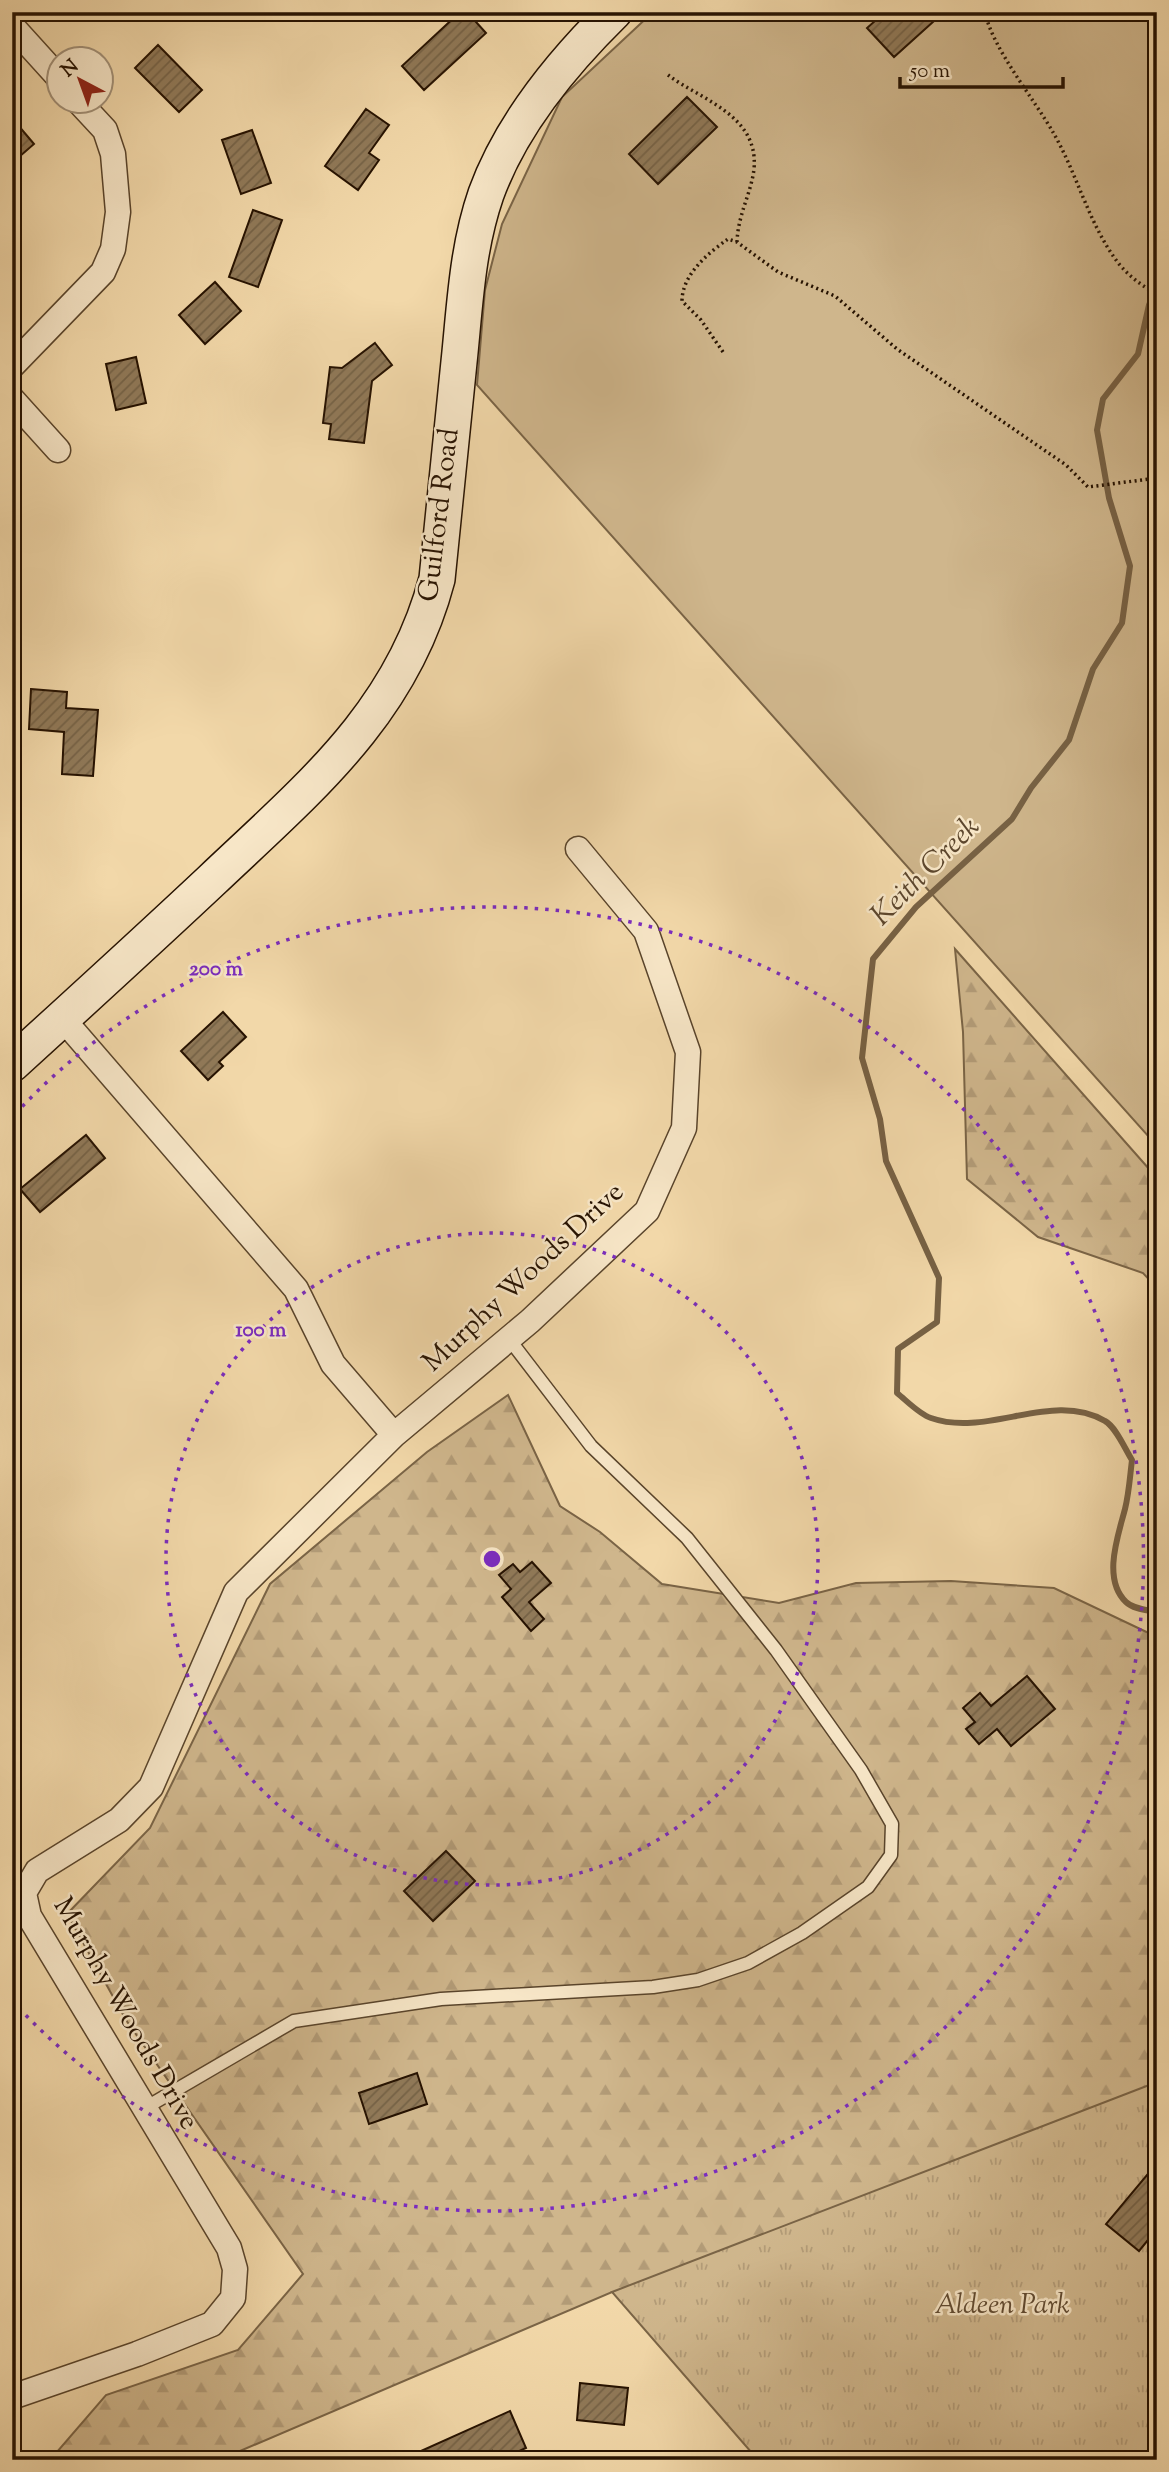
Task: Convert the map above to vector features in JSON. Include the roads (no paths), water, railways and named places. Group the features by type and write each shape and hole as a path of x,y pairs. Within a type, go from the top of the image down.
{"street":[{"name":"Guilford Road","path":"12,1064 320,778 372,719 406,665 426,620 437,579 470,248 487,192 517,132 548,86 586,39 614,12"},
{"path":"12,26 46,64"},
{"path":"12,366 103,272 117,233 113,154 105,130 92,116"},
{"path":"12,400 58,450"},
{"name":"Murphy Woods Drive","path":"12,2398 137,2354 212,2324 233,2298 235,2269 229,2248 29,1916 24,1893 37,1871 119,1821 151,1787 236,1592 394,1435 509,1339 648,1211 684,1128 688,1052 646,931 578,849"},
{"path":"62,1018 296,1289 333,1364 394,1435"}],"lane":[{"path":"145,2108 294,2021 441,1999 653,1987 698,1980 748,1963 802,1933 868,1887 891,1855 892,1824 886,1813 861,1770 776,1650 687,1538 592,1446 509,1339"}],"waterway":[{"name":"Keith Creek","path":"1157,287 1149,305 1138,354 1103,399 1097,430 1109,498 1130,566 1122,623 1093,669 1069,740 1031,788 1012,819 916,907 873,959 862,1058 880,1119 886,1161 939,1278 937,1322 898,1349 897,1393 927,1416 953,1423 975,1423 1063,1410 1085,1413 1109,1424 1132,1460 1114,1557 1115,1582 1126,1602 1140,1609 1157,1612"}],"park label":[{"name":"Aldeen Park","path":"1002,2306"}]}
